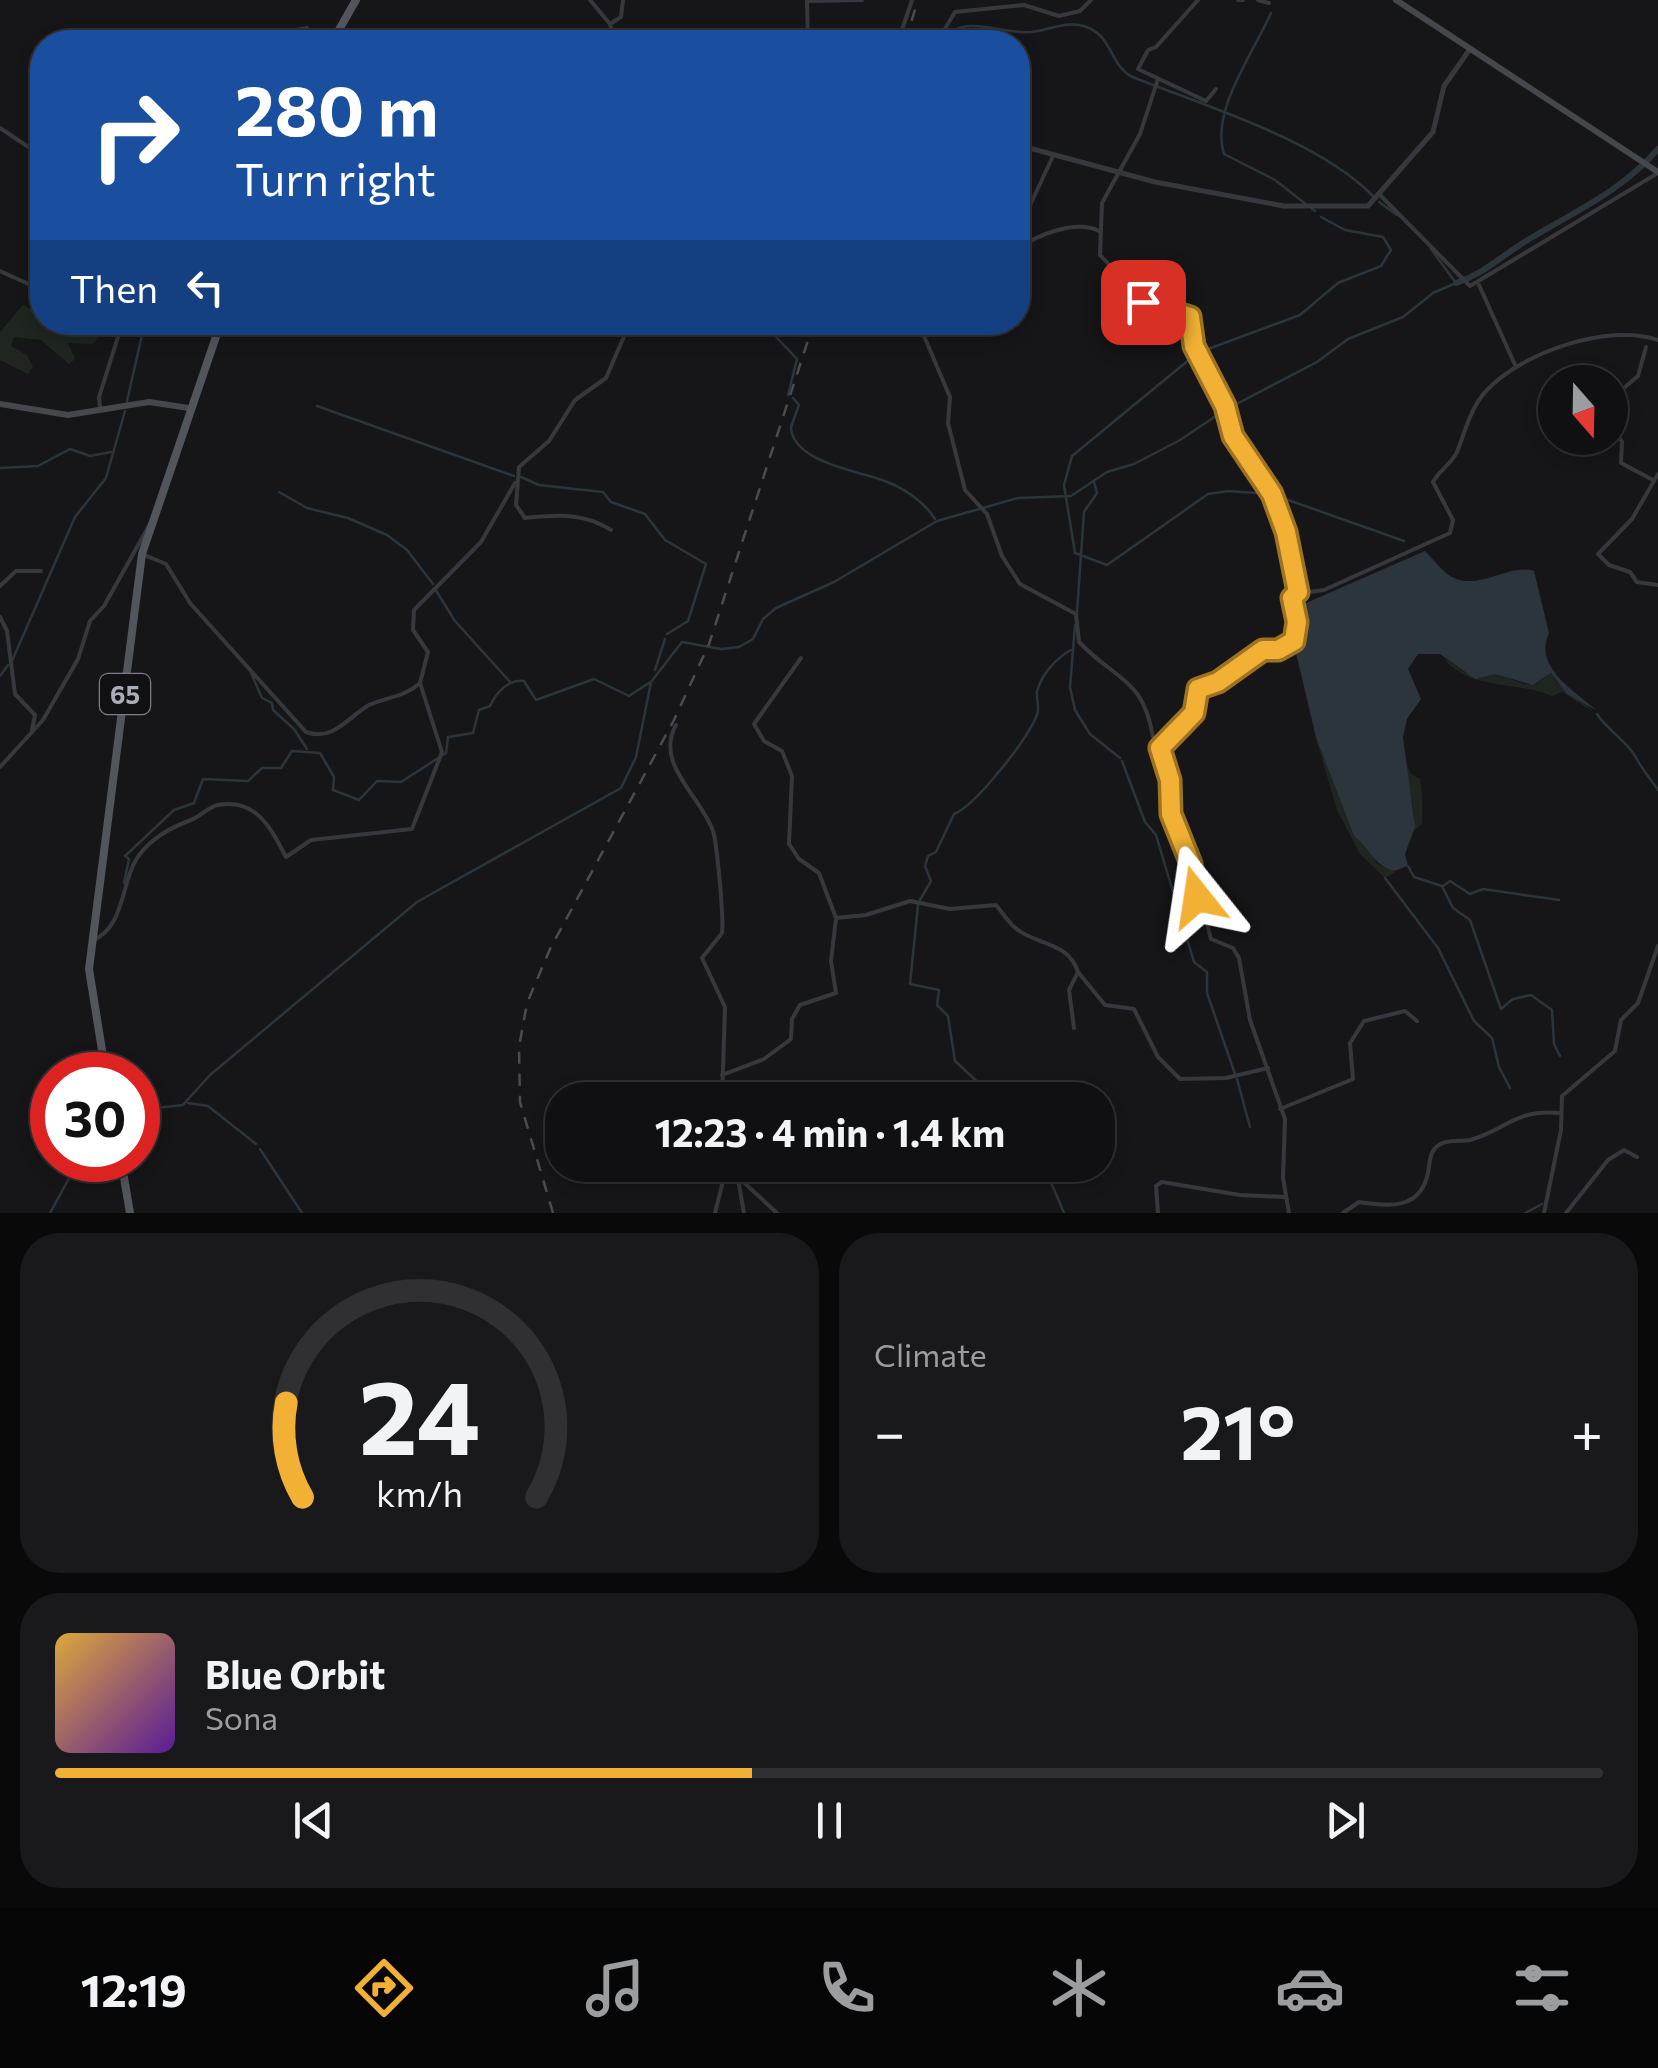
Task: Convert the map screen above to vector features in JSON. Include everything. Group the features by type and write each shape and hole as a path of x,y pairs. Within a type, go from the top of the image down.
{"main road":[{"path":"339,30 356,0"},
{"path":"1396,0 1656,171"},
{"name":"65","path":"102,1052 90,980 92,940 142,554 216,335"},
{"path":"0,404 48,414 101,412 158,402 189,408"},
{"path":"125,1182 130,1213"}],"street":[{"path":"590,0 612,30"},
{"path":"610,24 622,17 623,0"},
{"path":"808,30 807,1 862,0"},
{"path":"902,30 912,0"},
{"path":"943,30 955,12 1024,6 1059,16 1080,11 1091,0"},
{"path":"1198,0 1142,58 1139,70 1206,101 1216,88"},
{"path":"1258,0 1269,4"},
{"path":"1030,149 1120,173 1298,208 1368,206 1381,196 1433,132 1444,86 1470,49"},
{"path":"1158,79 1140,134 1102,203 1101,260 1127,280 1143,302 1190,317 1194,346 1225,406 1233,436 1272,494 1286,532 1298,592"},
{"path":"0,128 30,148"},
{"path":"1030,205 1053,156"},
{"path":"1381,196 1434,246 1464,285 1479,284 1656,171 1658,185"},
{"path":"1030,243 1055,231 1090,227 1099,231"},
{"path":"0,271 30,285"},
{"path":"1479,284 1516,367"},
{"path":"1289,1213 1285,1197 1286,1124 1250,1020 1239,958 1233,948 1211,939 1202,916 1191,864 1168,803 1170,780 1159,752 1194,713 1196,692 1201,686 1218,682 1263,650 1278,650 1294,641 1297,622 1292,598 1298,592 1324,590 1450,533 1454,520 1435,487 1435,478 1456,453 1482,395 1516,367 1589,340 1639,334 1658,340"},
{"path":"101,412 99,397 118,335"},
{"path":"92,940 103,935 119,909 140,853 172,826 214,806 230,805 263,818 272,825 286,857 311,840 412,829 442,752 420,684 428,652 412,630 414,610 481,542 516,483 524,460 550,441 575,400 606,378 625,335"},
{"path":"924,335 950,397 947,416 964,488 987,514 1002,556 1020,584 1076,614 1079,642 1135,687 1149,712 1153,738 1166,741"},
{"path":"1628,385 1638,376 1646,347"},
{"path":"1621,455 1621,463 1653,480"},
{"path":"1658,474 1632,519 1598,554 1609,566 1630,572 1636,582 1658,585"},
{"path":"516,483 516,505 525,518 562,514 592,519 611,530"},
{"path":"0,767 30,734 74,666 89,625 151,522"},
{"path":"142,554 166,564 190,603 241,654 306,732 330,732 370,705 420,684"},
{"path":"0,586 16,572 41,570"},
{"path":"0,618 7,631 15,694 35,716 30,734"},
{"path":"722,1075 776,1051 791,1039 792,1020 800,1005 834,996 831,962 836,918 819,873 799,859 790,844 792,776 782,751 764,741 754,724 801,658"},
{"path":"676,725 668,746 682,781 708,820 718,853 722,933 702,958 726,1007 722,1082"},
{"path":"836,918 866,915 910,901 950,909 991,904 1017,930 1067,953 1105,1006 1134,1009 1158,1057 1180,1078 1226,1078 1268,1068"},
{"path":"1544,1213 1561,1130 1559,1113 1568,1087 1615,1050 1621,1020 1638,1003 1658,946"},
{"path":"1074,1028 1068,990 1078,972"},
{"path":"1280,1110 1353,1079 1350,1043 1364,1020 1404,1011 1418,1021"},
{"path":"1344,1213 1359,1202 1389,1208 1409,1202 1426,1180 1433,1152 1441,1144 1475,1139 1512,1118 1559,1113"},
{"path":"1566,1213 1608,1160 1624,1150 1637,1157"},
{"path":"715,1213 723,1182"},
{"path":"738,1182 744,1213"},
{"path":"744,1182 777,1213"},
{"path":"1158,1213 1156,1186 1162,1182 1240,1195 1285,1197"}],"shaded area":[{"path":"23,305 30,309 30,335 100,335 93,344 68,343 75,359 69,364 41,340 14,337 11,346 27,355 33,367 28,374 0,360 0,332"},
{"path":"1425,551 1446,573 1464,581 1515,570 1534,571 1549,633 1546,646 1551,668 1596,710 1567,694 1551,673 1533,685 1495,674 1475,679 1440,654 1418,654 1408,669 1421,699 1407,719 1403,737 1415,827 1405,854 1408,866 1394,871 1381,865 1354,836 1316,737 1296,653 1304,641 1301,609 1306,603"},
{"path":"1443,657 1467,674 1495,673 1524,684 1536,684 1551,673 1594,712 1562,692 1552,696 1479,681 1454,668"},
{"path":"1312,725 1354,836 1364,841 1377,864 1396,872 1385,878 1360,854 1337,810"},
{"path":"1405,761 1411,774 1420,779 1422,790 1422,824 1411,833 1414,815"}],"waterway":[{"path":"1271,13 1228,101 1221,137 1224,154 1275,180 1307,205"},
{"path":"1030,32 1070,25 1094,30 1120,67 1135,78 1293,142 1350,176 1373,196"},
{"path":"956,30 971,26 1007,30"},
{"path":"1456,283 1612,190 1658,149"},
{"path":"1379,202 1397,215"},
{"path":"1200,352 1300,315 1338,283 1381,266 1391,250 1383,237 1345,230 1321,217"},
{"path":"160,1108 183,1105 210,1075 417,902 621,788 636,757 651,682 682,642 721,649 739,647 753,639 763,619 776,608 834,582 937,521 1018,498 1071,496 1107,472 1134,464 1180,440 1225,410 1317,362 1348,339 1403,317 1433,293 1456,283 1431,249"},
{"path":"127,401 142,335"},
{"path":"774,335 797,359 788,395"},
{"path":"1196,354 1072,456 1064,485 1075,553 1107,565 1208,494 1270,494"},
{"path":"793,398 799,405 791,427 802,448 827,463 895,486 918,500 935,519"},
{"path":"317,406 514,476"},
{"path":"12,661 75,517 106,478 125,411"},
{"path":"0,468 38,466 70,449 90,456 111,452"},
{"path":"521,477 539,485 603,492 611,502 645,514 665,540 706,564 688,621 667,634"},
{"path":"1077,612 1084,512 1097,493 1094,482"},
{"path":"279,492 307,508 348,518 387,535 407,550 433,584"},
{"path":"1274,495 1404,541"},
{"path":"435,589 455,621 511,683"},
{"path":"1075,625 1070,687 1075,710 1090,734 1120,758"},
{"path":"655,670 665,639"},
{"path":"920,900 931,881 925,866 928,856 936,852 954,814 987,785 1023,740 1037,715 1037,691 1042,679 1071,650"},
{"path":"0,676 8,665"},
{"path":"251,673 262,698 272,703 273,710 294,729 307,749"},
{"path":"124,883 129,859 125,856 174,810 194,803 203,779 248,781 262,768 281,768 292,751 320,753 334,777 333,790 359,800 377,781 401,782 446,753 448,737 473,733 479,710 490,706 499,692 513,682 524,681 536,700 594,679 629,696 649,683"},
{"path":"1597,714 1631,751 1658,790"},
{"path":"1122,761 1145,822 1156,835 1194,962 1207,972 1207,993 1235,1074"},
{"path":"1408,866 1414,877 1442,886 1453,908 1470,920 1501,1009 1513,999 1531,995 1552,1010 1554,1044 1560,1056"},
{"path":"1385,878 1438,948 1474,1021 1492,1038 1499,1067 1510,1088"},
{"path":"1443,886 1450,881 1470,894 1483,889 1559,900"},
{"path":"918,905 910,984 939,990 937,1005 948,1016 955,1061 978,1082"},
{"path":"1237,1079 1250,1127"},
{"path":"188,1103 208,1106 256,1144"},
{"path":"260,1149 302,1213"},
{"path":"50,1213 67,1182"},
{"path":"1051,1182 1064,1213"},
{"path":"1525,1213 1542,1204"}],"railway":[{"path":"909,30 918,0"},
{"path":"553,1213 520,1102 519,1047 527,1003 550,949 674,720 709,644 810,335"}],"route":[{"path":"1143,302 1158,309 1179,310 1192,320 1194,346 1225,406 1233,436 1272,494 1286,532 1298,592 1292,598 1297,622 1294,641 1278,650 1263,650 1218,682 1201,686 1196,692 1194,713 1160,748 1170,780 1168,803 1176,833 1191,864 1197,897"}]}
